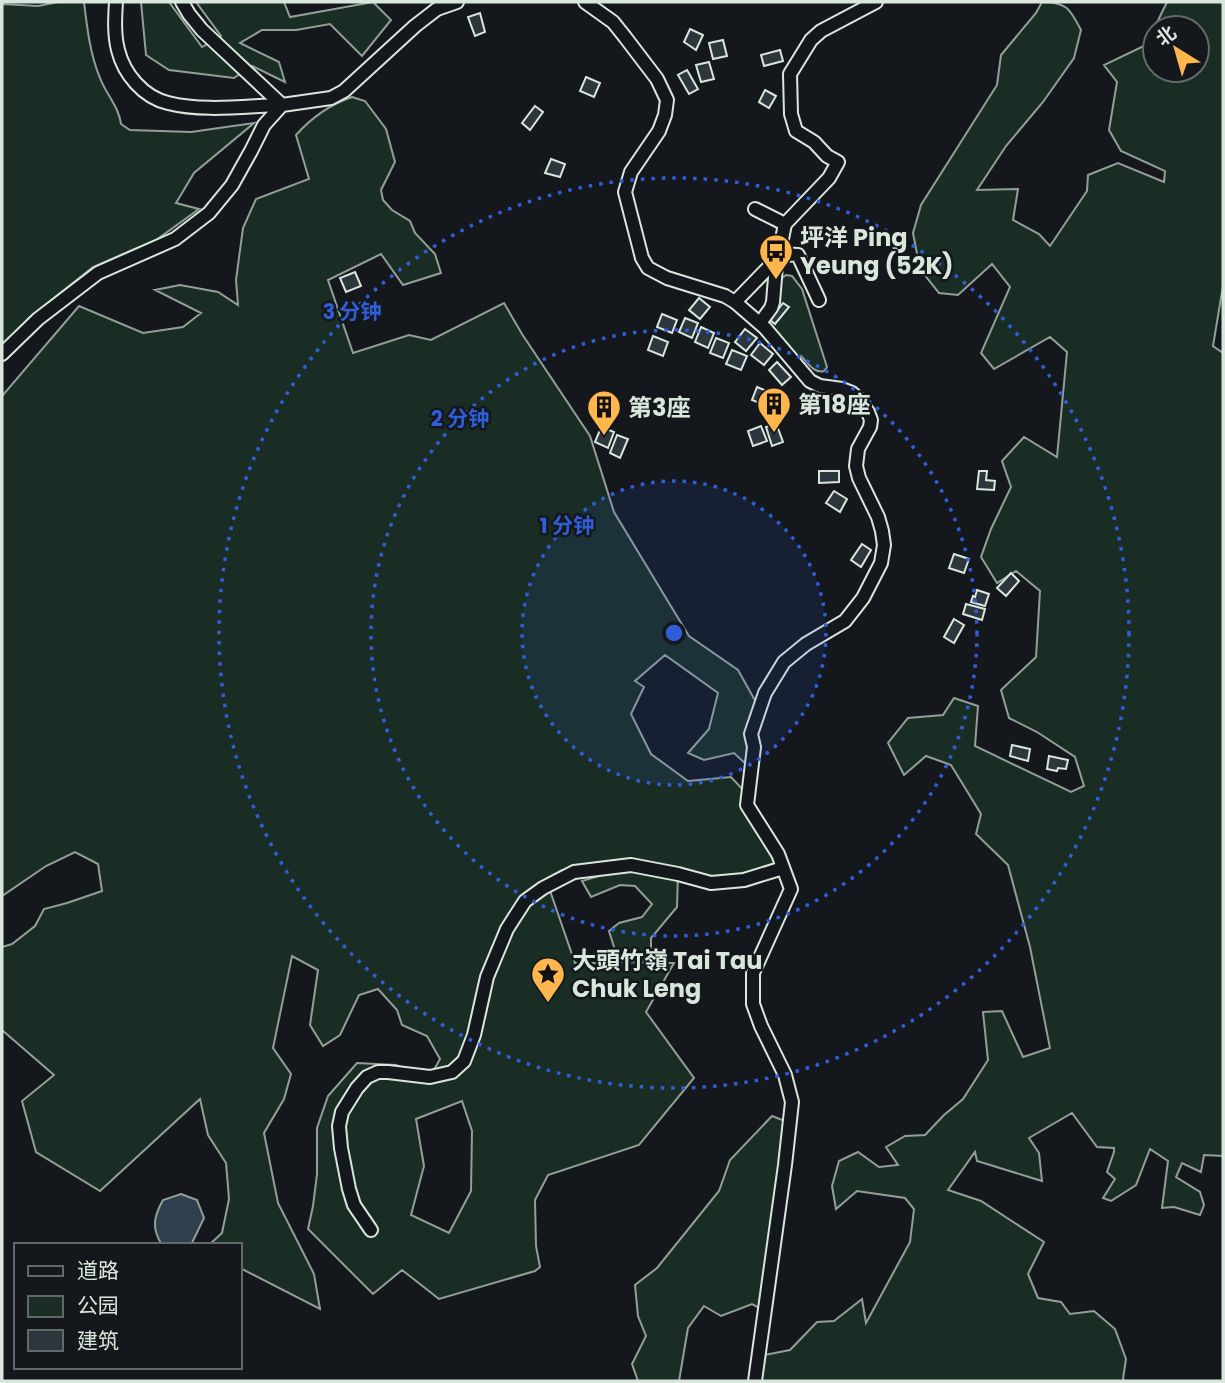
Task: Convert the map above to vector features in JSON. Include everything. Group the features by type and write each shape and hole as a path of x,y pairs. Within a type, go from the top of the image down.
{"street":[{"path":"116,2 116,40 129,74 146,93 168,103 204,107 282,105 331,98 344,91 437,9 457,2"},
{"path":"182,2 202,30 282,105"},
{"path":"585,2 613,23 625,37 657,79 667,100 659,131 631,172 625,192 642,258 648,268 667,278 725,296 735,302 760,323 810,382 849,391 859,399 871,420 858,449 856,466 882,531 884,545 881,563 863,598 845,621 806,644 784,662 765,693 751,734 754,747 747,804 778,854 791,889 753,973 753,1004 785,1075 792,1102 755,1381"},
{"path":"735,302 772,264 785,231 785,224 829,178 838,162 796,131 791,114 790,74 811,40 821,31 876,2"},
{"path":"2,354 37,319 98,273 175,239 209,213 232,185 264,125 282,105"},
{"path":"755,209 785,224"},
{"path":"777,254 798,255 819,300"},
{"path":"760,323 773,302 777,254"},
{"path":"371,1230 354,1205 349,1189 341,1147 341,1112 367,1077 378,1072 430,1077 452,1072 464,1061 474,1035 487,977 507,929 525,901 574,872 631,865 711,883 744,880 783,869"}],"green space":[{"path":"58,2 84,2 89,40 97,69 121,124 130,130 191,132 254,123 194,173 176,203 199,209 156,240 93,267 30,317 2,346 2,4 38,6"},
{"path":"141,2 169,2 202,47 221,36 196,2 284,2 290,17 373,2 391,20 362,56 330,24 296,30 262,30 240,43 279,62 285,82 252,66 234,78 169,70 146,55"},
{"path":"1042,2 1057,3 1067,8 1081,30 1074,58 1043,102 1006,146 977,190 1018,189 1013,220 1039,234 1050,246 1087,191 1088,175 1118,163 1164,182 1165,171 1121,151 1109,130 1117,82 1104,65 1141,47 1141,84 1211,84 1211,14 1161,14 1167,2 1223,2 1223,286 1213,346 1223,353 1223,1156 1204,1155 1201,1172 1182,1163 1176,1177 1200,1192 1204,1205 1200,1215 1174,1207 1162,1208 1168,1161 1150,1149 1136,1185 1111,1201 1103,1198 1115,1179 1107,1172 1114,1148 1097,1147 1072,1113 1029,1138 1039,1153 1042,1181 977,1161 975,1152 948,1190 981,1201 1044,1242 1028,1274 1038,1298 1061,1302 1070,1314 1094,1311 1115,1329 1126,1359 1125,1381 755,1381 759,1356 790,1350 817,1322 834,1321 862,1299 866,1323 910,1242 914,1209 905,1198 857,1191 836,1209 832,1186 839,1161 858,1152 879,1167 898,1165 886,1147 905,1136 925,1135 963,1099 988,1060 983,1012 1002,1011 1023,1057 1050,1048 1030,947 1008,865 976,834 981,814 951,765 926,756 904,775 888,743 908,718 943,715 954,698 978,706 975,746 1071,792 1084,786 1075,757 1037,732 1009,718 1001,690 1036,657 1040,591 1016,571 997,583 981,557 1011,487 1002,461 1024,437 1057,457 1067,352 1050,337 994,369 981,353 1010,287 992,264 958,295 939,293 920,269 913,233 921,205 997,85 1001,55"},
{"path":"352,97 365,101 386,129 395,162 381,190 383,200 392,210 410,221 415,233 435,254 441,273 403,285 381,254 328,280 353,353 409,335 431,340 504,303 590,436 614,512 689,636 738,670 757,704 748,766 734,753 704,760 688,753 709,729 718,693 665,655 635,681 644,687 631,714 651,754 688,781 731,777 748,795 783,868 739,881 678,874 677,907 651,938 651,959 619,962 674,963 646,1012 694,1078 639,1145 548,1175 535,1200 536,1246 540,1267 535,1271 439,1299 402,1270 373,1294 308,1229 317,1174 317,1128 328,1096 357,1063 396,1065 430,1077 440,1059 427,1036 402,1025 397,1010 378,989 359,995 340,1035 323,1046 310,1025 318,970 292,956 273,1048 291,1074 284,1099 264,1133 278,1203 314,1274 320,1309 242,1269 242,1243 211,1243 222,1233 229,1199 226,1163 208,1135 200,1099 100,1191 36,1152 22,1101 54,1075 2,1030 2,947 12,944 35,926 44,909 102,891 98,864 75,852 46,866 2,896 2,396 79,306 143,333 183,327 201,313 155,290 180,285 218,292 238,305 236,280 243,228 256,199 309,179 296,135 321,112","holes":["602,869 599,876 582,881 591,897 620,885 635,886 652,904 642,917 619,923 609,931 615,950 607,963 575,963 546,879 562,870","462,1101 472,1131 471,1191 449,1233 411,1215 424,1166 416,1119"]},
{"path":"786,275 792,276 802,289 827,367 824,371 814,369 801,356 797,359 770,324 782,278"},
{"path":"772,1116 790,1123 765,1311 752,1304 721,1316 704,1306 688,1328 679,1381 638,1381 632,1364 646,1336 638,1316 635,1285 657,1268 719,1191 730,1160"}],"water":[{"path":"181,1194 197,1200 204,1218 192,1243 161,1243 155,1222 163,1200"}],"building":[{"path":"480,13 485,32 475,36 468,17"},
{"path":"690,29 703,35 696,50 684,42"},
{"path":"723,40 727,56 713,59 709,43"},
{"path":"780,50 783,61 764,66 761,55"},
{"path":"709,62 714,79 701,82 696,65"},
{"path":"687,70 698,89 689,94 678,75"},
{"path":"586,77 600,83 594,97 580,91"},
{"path":"765,90 776,96 769,108 759,102"},
{"path":"535,106 543,112 530,130 522,123"},
{"path":"551,159 565,164 560,177 545,173"},
{"path":"355,272 361,286 346,292 340,278"},
{"path":"699,298 710,307 700,319 689,310"},
{"path":"783,303 789,307 775,324 770,320"},
{"path":"662,314 677,320 672,333 657,327"},
{"path":"685,318 698,323 692,338 679,332"},
{"path":"701,327 714,333 708,348 695,342"},
{"path":"745,329 757,338 746,351 735,342"},
{"path":"653,336 668,342 663,356 648,350"},
{"path":"716,338 729,343 723,358 710,353"},
{"path":"760,343 773,354 764,365 751,355"},
{"path":"732,350 747,356 741,370 726,364"},
{"path":"777,362 791,377 782,385 769,370"},
{"path":"757,387 772,393 767,406 752,400"},
{"name":"第18座","path":"776,423 783,442 772,446 766,427"},
{"path":"761,426 767,441 753,446 748,431"},
{"name":"第3座","path":"604,428 614,432 608,448 595,442 600,430 603,431"},
{"path":"617,435 628,439 620,458 610,453"},
{"path":"819,471 839,471 839,482 819,483"},
{"path":"979,471 987,471 986,480 995,481 994,490 977,489"},
{"path":"834,491 847,499 840,512 826,503"},
{"path":"862,544 871,550 861,567 851,560"},
{"path":"954,554 969,559 964,573 949,568"},
{"path":"1011,573 1019,581 1006,596 997,588"},
{"path":"977,590 989,594 985,606 971,602"},
{"path":"966,604 985,609 982,620 963,614"},
{"path":"954,619 964,625 954,643 944,637"},
{"path":"1012,745 1030,749 1028,761 1010,756"},
{"path":"1049,756 1068,760 1066,769 1047,769"}],"place":[{"name":"坪洋 Ping Yeung (52K)","path":"776,281"},
{"name":"第18座","path":"774,434"},
{"name":"第3座","path":"604,437"},
{"name":"大頭竹嶺 Tai Tau Chuk Leng","path":"548,1004"}]}
